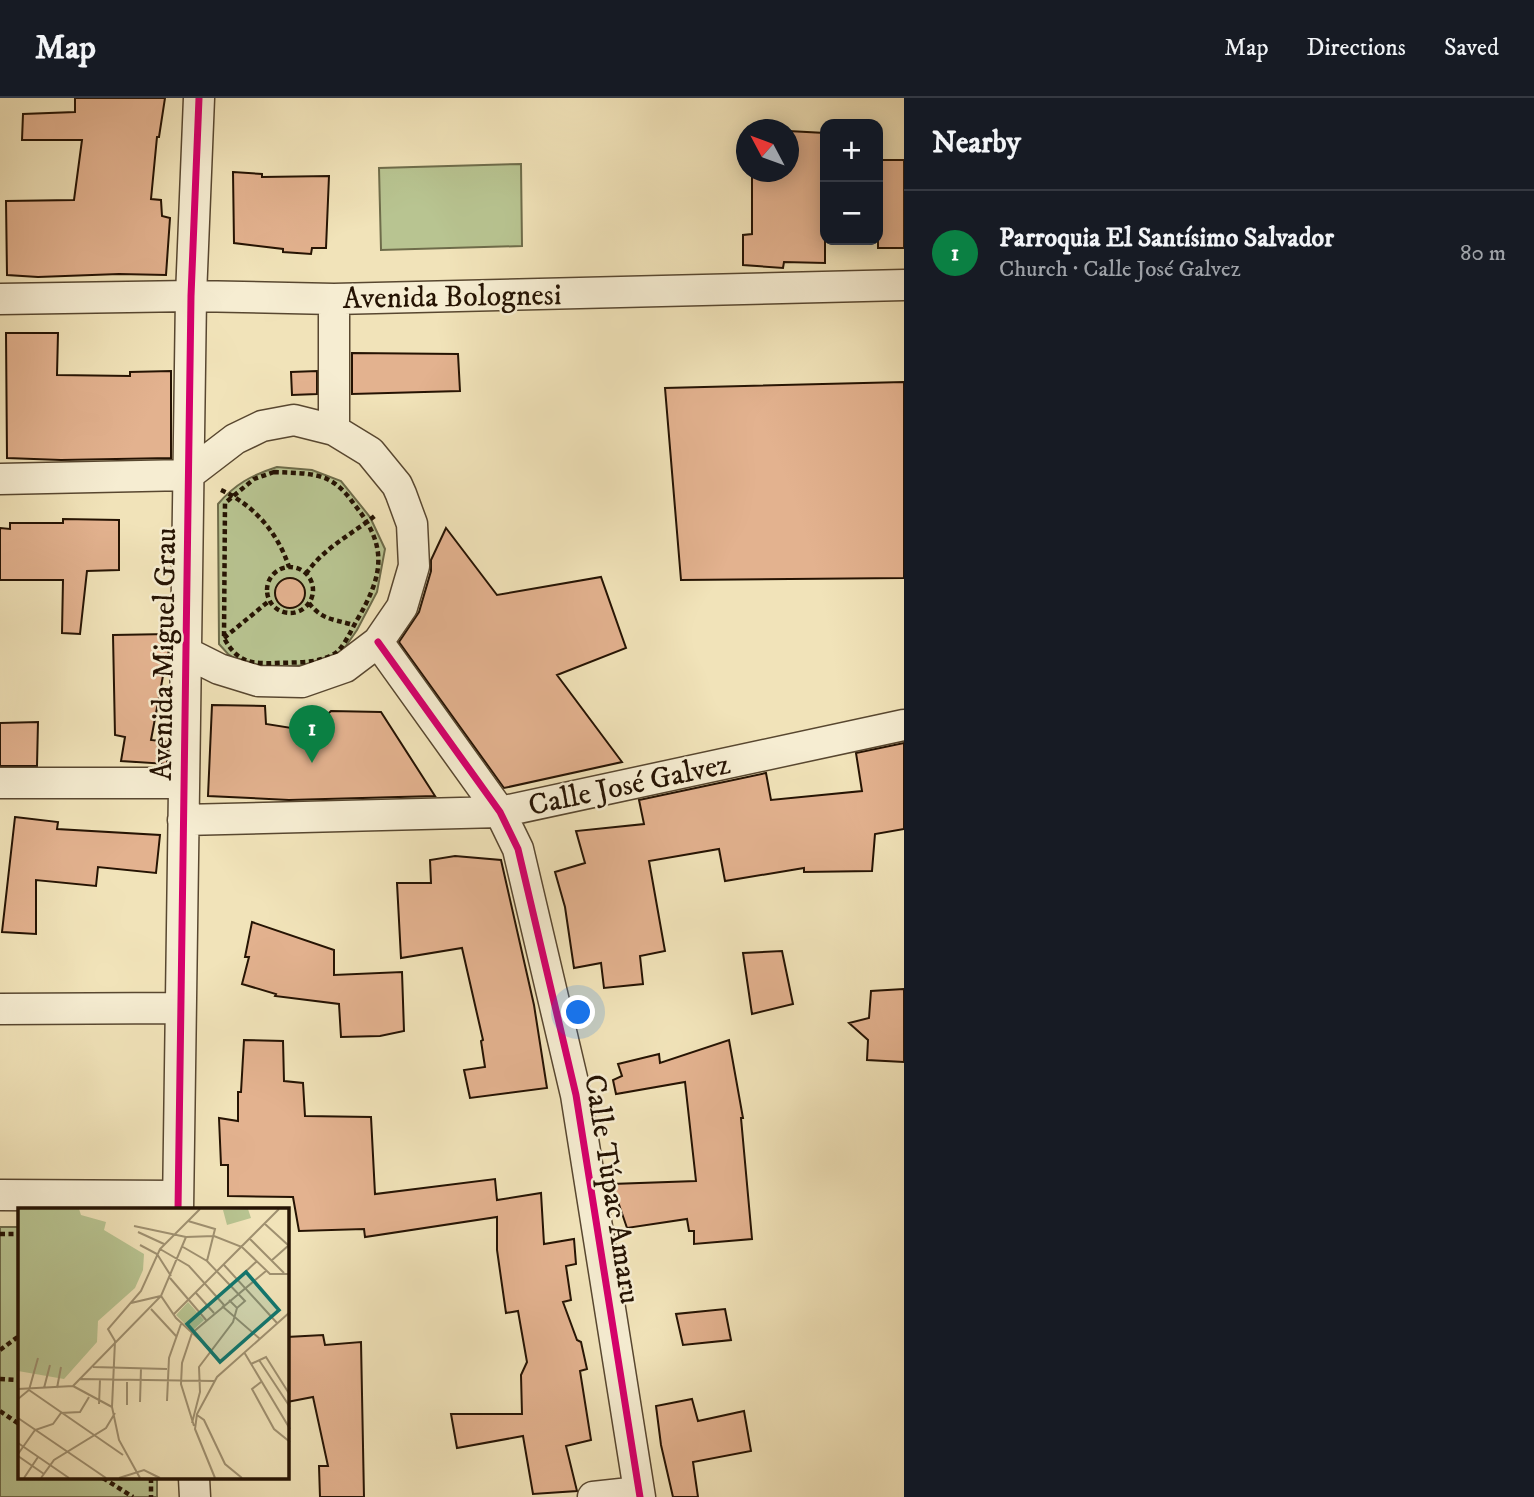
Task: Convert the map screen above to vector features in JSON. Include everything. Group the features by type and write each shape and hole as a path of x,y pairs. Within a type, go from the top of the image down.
{"street":[{"name":"Avenida Miguel Grau","path":"178,1203 191,296 199,98"},
{"name":"Avenida Bolognesi","path":"0,299 191,296 334,299 904,285"},
{"path":"334,299 334,430"},
{"path":"0,479 188,475 235,439 262,426 293,420 334,430 370,452 397,485 401,494 412,524 414,566 402,607 378,642 345,667 302,682 258,681 219,669 185,652"},
{"name":"Calle Túpac Amaru","path":"378,642 500,812 518,849 576,1095 639,1494"},
{"name":"Calle José Galvez","path":"183,820 500,812 904,725"},
{"path":"0,783 183,783"},
{"path":"0,1009 180,1009"},
{"path":"0,1195 178,1203"},
{"path":"593,1497 639,1494"}],"path":[{"path":"274,472 304,474 328,479 344,490 368,522 380,553 373,594 338,652 316,661 254,664 243,660 230,649 224,638 225,503 254,479 274,472"},
{"path":"188,475 234,496 254,510 271,531 289,568"},
{"path":"306,574 329,548 368,522 401,494"},
{"path":"289,568 306,574 313,588 309,603 298,612 290,614 276,609 269,601 268,582 278,571 289,568"},
{"path":"185,652 224,638 269,601"},
{"path":"309,603 318,614 328,620 354,625 378,642"},
{"path":"0,1234 18,1234"},
{"path":"0,1350 18,1337"},
{"path":"0,1379 18,1380"},
{"path":"0,1411 18,1423"},
{"path":"106,1480 132,1497"}],"green space":[{"path":"521,164 522,246 381,250 379,168"},
{"path":"277,467 312,470 341,481 370,517 385,549 377,592 341,653 323,663 267,669 247,667 219,644 218,504 244,481"},
{"path":"0,1227 18,1227 18,1480 157,1480 157,1497 0,1497"}],"building":[{"path":"75,98 165,98 157,137 151,199 161,200 162,216 170,218 166,275 7,275 6,201 74,200 82,140 22,140 23,114 75,112"},
{"path":"799,132 820,133 820,245 825,245 825,263 784,262 783,268 743,265 743,235 752,234 752,182 799,182"},
{"path":"883,160 904,160 904,248 878,248 878,245 883,245"},
{"path":"233,172 262,174 262,177 329,176 326,248 312,248 311,254 234,243"},
{"path":"6,333 58,333 57,375 130,376 130,372 171,371 171,458 7,458"},
{"path":"352,353 458,354 460,391 352,394"},
{"path":"317,371 317,394 292,395 291,372"},
{"path":"904,382 904,578 681,580 665,388"},
{"path":"63,519 119,520 119,570 87,571 80,634 62,633 63,580 0,580 0,528 10,529 10,523 63,523"},
{"path":"446,528 497,595 601,577 626,648 557,675 622,762 504,788 399,642 419,612 431,571 431,560"},
{"path":"290,578 301,582 305,593 301,604 290,608 279,604 275,593 279,582"},
{"path":"169,634 168,665 165,665 151,740 167,742 167,764 121,761 125,737 115,735 113,635"},
{"path":"212,705 265,706 266,724 310,731 331,711 381,712 435,796 289,800 208,796"},
{"path":"38,722 37,766 0,766 0,723"},
{"path":"904,743 904,829 875,834 872,871 804,872 804,868 725,881 719,849 649,861 665,951 640,956 643,984 604,988 601,963 574,968 565,907 555,872 585,863 576,831 644,824 639,800 766,773 771,800 862,791 856,753"},
{"path":"15,817 58,822 57,829 160,835 156,873 98,867 96,886 36,880 36,934 2,932"},
{"path":"455,856 501,860 534,1005 547,1088 470,1098 464,1070 485,1067 483,1040 462,948 401,958 397,883 431,883 430,860"},
{"path":"252,922 334,950 334,975 402,972 404,1031 380,1036 341,1037 339,1004 275,996 276,994 242,984 249,957 245,957"},
{"path":"782,951 793,1004 752,1014 743,953"},
{"path":"904,989 904,1062 867,1060 868,1040 849,1023 869,1018 871,991"},
{"path":"244,1040 283,1041 284,1081 303,1083 305,1116 371,1117 375,1194 495,1179 497,1200 541,1193 544,1244 574,1239 576,1264 566,1266 571,1300 563,1302 577,1340 581,1342 587,1369 580,1371 591,1440 566,1446 577,1491 533,1494 523,1436 457,1448 451,1414 522,1414 521,1375 527,1362 518,1311 506,1313 497,1250 497,1217 365,1237 364,1229 299,1231 293,1197 228,1196 228,1165 221,1165 219,1118 238,1121 238,1092 241,1092"},
{"path":"729,1040 743,1118 752,1239 694,1244 694,1231 689,1231 687,1219 627,1228 612,1184 696,1181 685,1082 616,1094 613,1080 622,1076 618,1064 659,1054 660,1063"},
{"path":"725,1309 731,1340 683,1345 676,1314"},
{"path":"323,1335 325,1345 361,1342 364,1497 320,1497 319,1466 328,1466 313,1397 289,1402 289,1337"},
{"path":"692,1399 698,1421 744,1411 751,1451 693,1462 698,1497 673,1497 661,1445 656,1406"}],"cycle path":[{"path":"178,1208 191,296 199,98"},
{"path":"378,642 500,812 518,849 576,1095 640,1497"}],"place":[{"name":"Parroquia El Santísimo Salvador","path":"312,763"}]}
